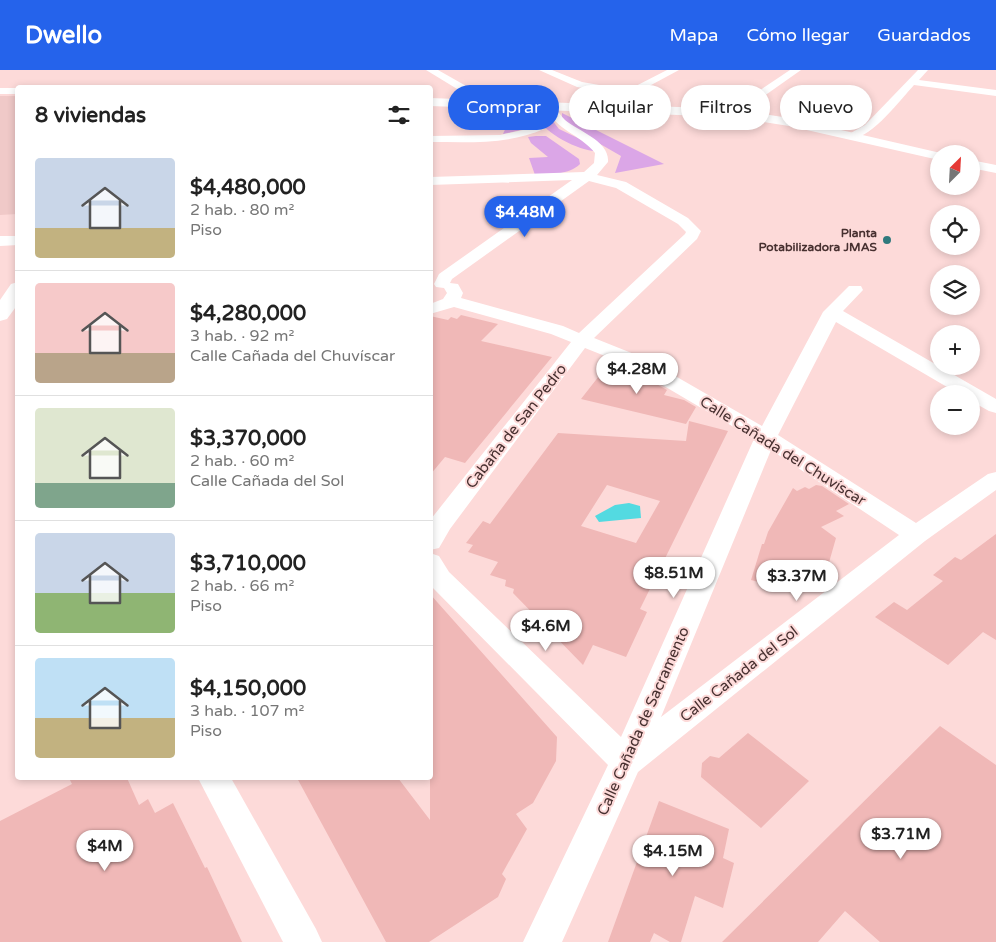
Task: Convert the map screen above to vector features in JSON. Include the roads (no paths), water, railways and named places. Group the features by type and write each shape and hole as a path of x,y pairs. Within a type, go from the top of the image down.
{"main road":[{"path":"0,91 15,91"},
{"path":"433,102 448,102"},
{"path":"770,119 930,154"},
{"path":"980,165 994,167"},
{"path":"0,315 15,292"}],"street":[{"path":"431,70 457,85"},
{"path":"544,70 580,85"},
{"path":"645,85 674,70"},
{"path":"770,88 796,70"},
{"path":"853,136 869,127 923,70"},
{"path":"913,82 996,93"},
{"path":"433,308 446,305 441,289 445,277 599,166 603,158 601,150 595,144 576,134 559,121"},
{"path":"433,139 494,138 543,130"},
{"path":"561,136 576,134"},
{"path":"584,154 603,158"},
{"path":"433,180 587,176"},
{"name":"Cabaña de San Pedro","path":"433,537 582,340 692,236 694,231 683,221 621,185 587,176"},
{"path":"0,241 15,240"},
{"name":"Calle Cañada del Chuvíscar","path":"441,289 557,330 637,362 766,437 916,535"},
{"name":"Calle Cañada de Sacramento","path":"542,942 626,762 766,437 832,312 855,290"},
{"path":"832,312 996,407"},
{"name":"Calle Cañada del Sol","path":"626,762 916,535 996,480"},
{"path":"433,569 440,579 626,762"},
{"path":"215,780 303,942"}],"water":[{"path":"629,503 640,506 641,518 599,522 595,516 615,505"}],"place":[{"name":"Planta Potabilizadora JMAS","path":"887,240"}]}
